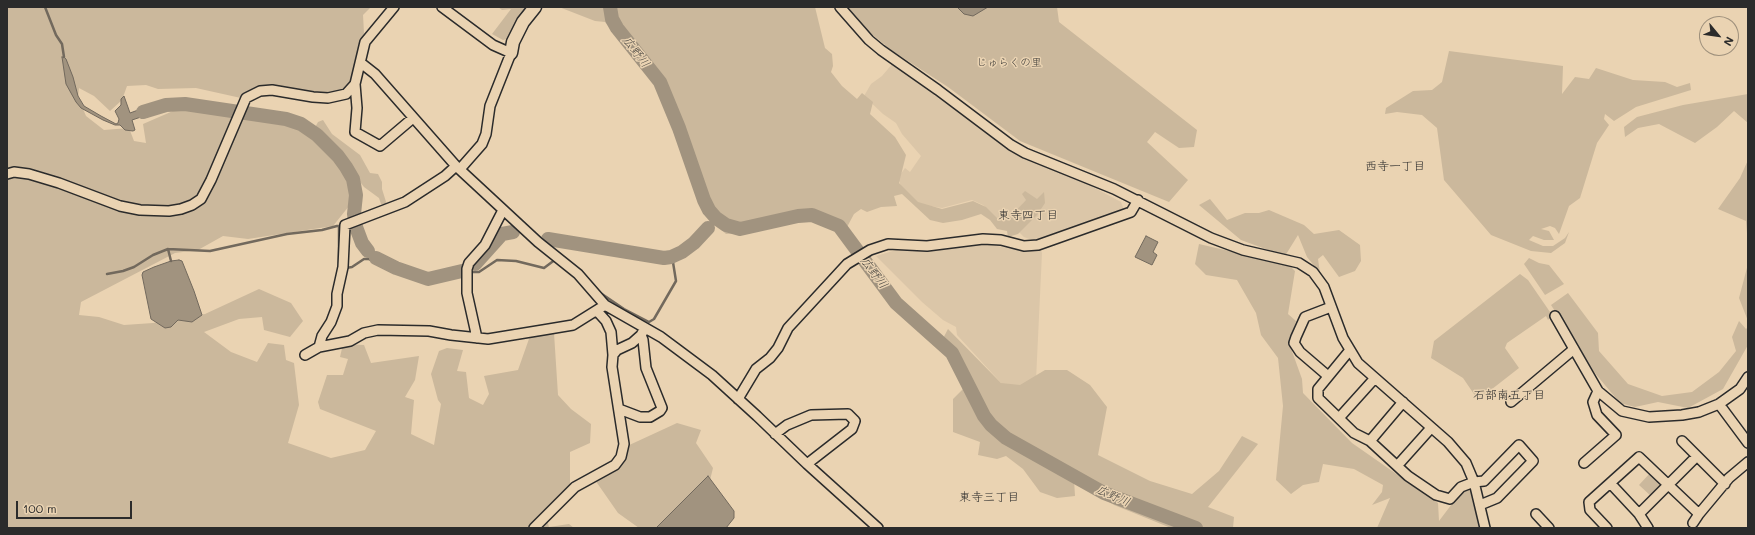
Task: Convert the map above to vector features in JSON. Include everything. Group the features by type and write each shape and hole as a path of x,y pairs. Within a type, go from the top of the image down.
{"main road":[{"path":"511,53 513,42 523,22 535,7"}],"street":[{"path":"394,7 366,42 355,84 357,108 355,132 380,146 413,118"},
{"path":"319,347 322,336 331,322 337,306 337,294 343,268 345,225 405,202 458,167 482,144 486,134 490,106 511,53 494,45 442,7"},
{"path":"840,7 869,40 1011,145 1040,160 1138,200 1174,220 1223,243 1243,250 1299,263 1313,272 1319,279 1343,338 1358,363 1458,452 1469,467 1485,528"},
{"path":"361,63 375,74 458,167 538,242 578,274 605,305 643,332 681,350 738,398 807,464 878,528"},
{"path":"7,174 14,172 29,174 59,183 120,206 140,210 169,211 181,209 192,205 201,199 246,98 250,95 260,91 272,90 328,98 346,94 355,84"},
{"path":"738,398 756,369 770,358 778,348 788,328 847,264 870,250 888,244 927,246 983,239 1001,240 1024,246 1038,245 1127,214 1131,212 1138,200"},
{"path":"477,338 467,293 467,269 469,263 485,245 503,210"},
{"path":"305,355 319,347 350,341 364,333 378,330 429,331 451,336 488,339 573,324 605,305"},
{"path":"1328,376 1300,352 1294,343 1305,317 1331,307"},
{"path":"534,528 575,487 615,465 621,457 624,444 612,367 611,332 606,321 597,311"},
{"path":"1555,316 1598,391 1622,411 1649,417 1682,416 1698,412 1719,404 1740,389 1748,376"},
{"path":"612,355 618,350 632,343 643,332"},
{"path":"619,409 640,417 650,417 662,408 646,368 643,332"},
{"path":"1511,402 1574,349"},
{"path":"1350,350 1318,389 1318,398 1354,433 1370,441 1408,476 1436,495 1450,499 1461,487 1474,482 1484,481 1519,445 1534,461 1497,498 1480,505"},
{"path":"1339,418 1375,378"},
{"path":"1584,463 1616,435 1597,415 1593,402 1598,391"},
{"path":"1370,441 1403,402"},
{"path":"1719,404 1748,443"},
{"path":"775,434 787,425 811,415 848,414 855,421 852,429 807,464"},
{"path":"1397,466 1431,428"},
{"path":"1682,441 1725,484"},
{"path":"1639,514 1697,456"},
{"path":"1607,528 1590,510 1589,502 1640,457 1699,514"},
{"path":"1693,523 1725,484 1748,462"},
{"path":"1611,484 1639,514 1648,528"},
{"path":"1536,514 1549,528"}],"shaded area":[{"path":"957,7 988,7 973,16 964,14"},
{"path":"62,57 66,59 78,96 84,106 116,124 118,123 119,119 115,111 121,105 121,99 124,96 130,113 160,102 162,110 132,120 135,130 133,131 125,130 120,125 115,125 103,120 81,108 76,102 66,84"},
{"path":"893,63 1022,157 1076,178 1121,202 1124,210 1038,242 1024,237 1017,230 1030,196 1008,220 999,222 983,205 972,200 942,208 918,204 902,189 898,178 905,168 910,172 921,156 902,134 896,123 883,114 864,96 871,84 882,76"},
{"path":"1146,236 1158,242 1153,252 1157,255 1152,265 1135,257"},
{"path":"985,244 1025,251 1040,248 1042,253 1036,380 1024,385 1003,385 957,335 956,327 943,320 922,302 876,256 896,250 932,251"},
{"path":"179,260 182,261 202,315 192,322 178,320 171,327 165,328 151,319 142,275 143,272 154,267"},
{"path":"708,476 734,511 734,518 726,528 656,528"}],"green space":[{"path":"7,7 371,7 363,15 364,33 355,80 344,94 260,94 241,98 196,88 158,89 146,85 127,86 122,100 110,111 94,96 79,88 78,97 86,116 104,130 129,128 134,141 146,143 143,124 173,111 205,109 242,119 263,118 294,124 312,133 318,122 323,120 332,134 360,155 370,173 378,174 382,182 382,189 387,205 381,204 379,198 364,187 350,169 353,201 333,226 248,239 223,236 198,250 175,253 81,302 79,315 99,317 124,325 153,323 205,314 259,289 291,303 303,321 290,337 264,330 262,317 239,319 204,332 231,352 257,362 268,343 284,345 286,360 294,363 299,405 288,443 331,458 365,450 376,431 320,409 318,402 327,375 343,375 348,359 340,357 343,344 364,345 371,363 419,356 415,380 405,397 414,400 411,434 434,445 441,404 438,400 431,374 439,351 447,348 463,350 457,371 466,372 469,398 483,405 489,394 484,376 518,370 530,336 554,333 558,395 571,409 591,424 590,443 570,452 570,488 546,516 549,527 569,524 574,528 7,528"},
{"path":"498,7 527,7 507,39 503,40 492,34 511,9 502,10"},
{"path":"559,7 815,7 825,48 832,54 833,66 831,72 842,86 857,99 862,93 873,102 870,114 895,137 906,155 899,183 918,202 942,209 973,201 986,207 1000,221 1009,218 1026,200 1022,194 1025,191 1037,199 1044,192 1045,203 1037,215 1018,234 1008,237 1007,231 997,229 990,220 981,214 962,220 943,223 930,220 902,194 894,196 897,206 881,207 867,212 861,209 854,214 846,229 830,218 806,212 775,215 762,221 746,233 726,234 704,214 659,90 605,22 595,21"},
{"name":"じゅらくの里","path":"848,7 1057,7 1059,22 1197,130 1194,147 1179,148 1155,132 1147,142 1188,180 1169,202 1020,141 948,87 891,50 861,25"},
{"path":"1449,51 1563,66 1562,94 1575,77 1589,79 1596,68 1633,80 1665,82 1677,87 1690,83 1691,90 1636,107 1614,121 1605,114 1604,119 1609,125 1597,143 1580,198 1569,206 1559,234 1555,228 1550,226 1541,229 1549,231 1554,240 1544,240 1533,236 1529,240 1543,246 1553,246 1565,238 1569,232 1565,243 1551,253 1531,251 1491,235 1444,180 1437,128 1422,115 1397,112 1385,114 1386,108 1413,91 1432,90 1442,82"},
{"path":"1748,94 1748,123 1734,111 1717,127 1695,143 1659,124 1638,128 1625,137 1624,127 1637,117 1683,105"},
{"path":"1748,160 1748,245 1746,221 1718,209 1740,178"},
{"path":"1210,199 1227,220 1245,213 1259,213 1269,210 1304,225 1314,234 1339,230 1360,245 1361,261 1355,271 1339,277 1323,255 1318,259 1320,273 1307,257 1298,235 1285,256 1241,240 1199,205"},
{"path":"1199,244 1289,265 1295,271 1288,314 1296,321 1289,343 1302,379 1303,393 1352,443 1438,503 1439,521 1464,488 1472,486 1481,528 1377,528 1390,498 1372,505 1382,492 1383,485 1354,469 1323,464 1319,482 1303,485 1291,494 1276,480 1283,406 1278,358 1261,335 1256,313 1237,280 1206,275 1195,264"},
{"path":"1529,258 1539,263 1549,265 1564,284 1545,295 1524,264"},
{"path":"1748,264 1748,321 1739,298"},
{"path":"1520,274 1528,280 1550,312 1550,318 1548,320 1546,316 1507,343 1505,348 1519,368 1478,400 1463,378 1431,358 1434,341"},
{"path":"1568,293 1598,333 1599,351 1628,384 1662,396 1692,392 1719,372 1736,351 1732,337 1739,321 1746,329 1748,327 1748,345 1723,389 1688,408 1658,402 1635,407 1620,403 1594,372 1551,305"},
{"path":"948,329 1001,383 1020,385 1045,370 1067,370 1090,385 1107,407 1098,455 1150,481 1192,494 1219,471 1242,436 1258,444 1208,507 1234,517 1233,528 1171,528 1114,505 1074,480 1075,496 1057,498 1040,492 1023,469 1006,456 997,459 978,455 980,442 953,432 953,399 963,389 953,360 939,346"},
{"path":"677,423 701,430 696,443 713,468 709,484 661,528 639,528 618,513 595,480 623,462 625,447"},
{"path":"1651,472 1660,482 1660,488 1652,497 1639,485"}],"waterway":[{"path":"45,7 56,35 62,44 64,57"},
{"name":"広野川","path":"610,7 612,19 617,28 660,82 679,128 704,200 709,210 716,218 726,225 740,229 798,216 812,215 839,226 896,303 952,353 984,416 991,425 1006,438 1104,493 1196,528"},
{"path":"143,112 166,105 185,104 286,119 301,124 317,135 338,156 353,179 356,195 354,214 356,227 362,243 368,251"},
{"name":"広野川","path":"713,221 716,218"},
{"path":"107,274 134,267 153,255 168,249 210,251 287,234 322,230 337,226 339,226 339,263"},
{"path":"548,239 664,258 671,257 682,252 694,243 708,228"},
{"path":"475,264 502,234 513,232"},
{"path":"168,249 171,261"},
{"path":"599,292 624,309 649,322 654,319 676,281 672,256"},
{"path":"376,258 396,268 428,279 462,271"},
{"path":"346,268 352,267 364,259 369,259 387,267 391,266"},
{"path":"473,272 479,272 497,260 516,261 544,268 556,259"}],"district":[{"name":"西寺一丁目","path":"1395,166"},
{"name":"東寺四丁目","path":"1028,215"},
{"name":"石部南五丁目","path":"1509,395"},
{"name":"東寺三丁目","path":"989,497"}]}
